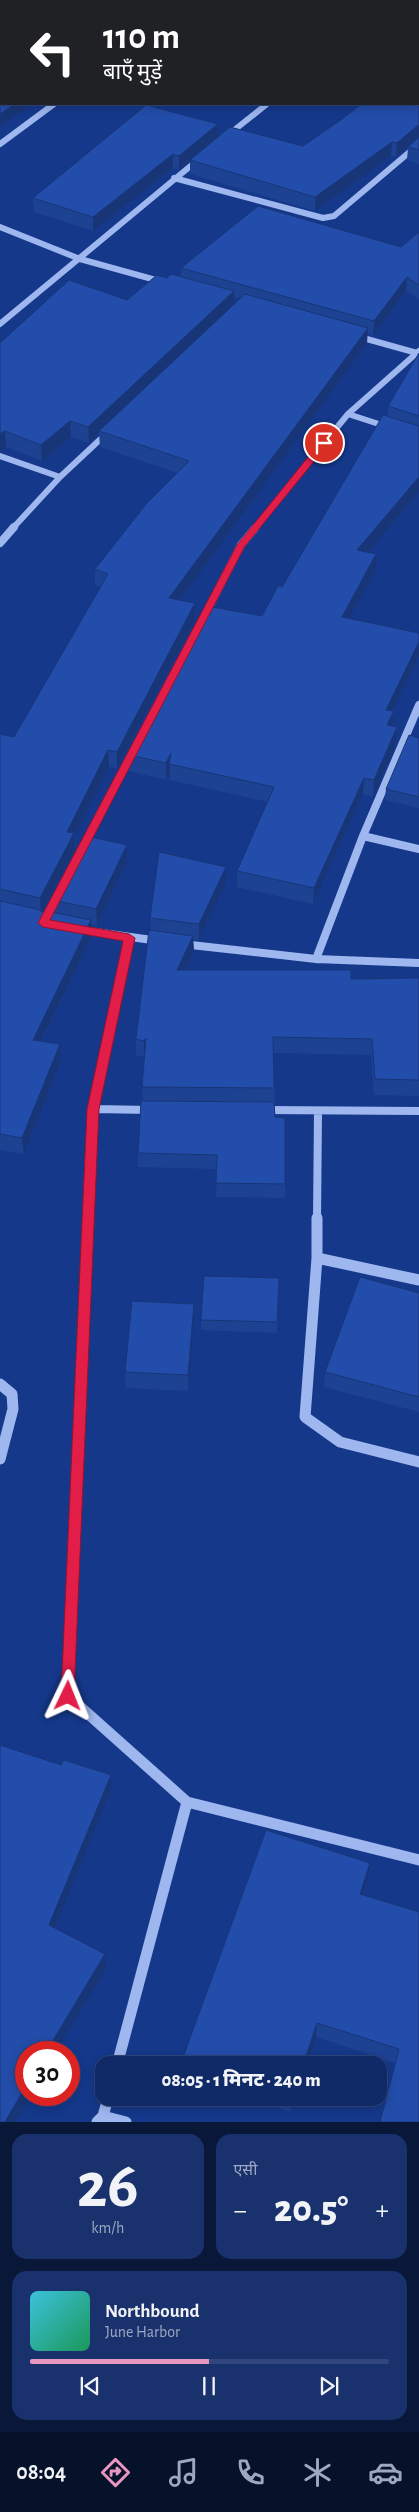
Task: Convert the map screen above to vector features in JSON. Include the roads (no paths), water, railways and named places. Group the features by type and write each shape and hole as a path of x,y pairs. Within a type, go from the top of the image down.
{"street":[{"path":"0,144 53,105"},
{"path":"221,141 266,105"},
{"path":"174,178 323,218 334,216 419,144"},
{"path":"0,324 205,154"},
{"path":"0,227 80,259 167,283"},
{"path":"344,333 418,352"},
{"path":"200,624 241,545 348,414 418,352"},
{"path":"348,414 392,428"},
{"path":"0,543 60,477 110,430"},
{"path":"0,456 60,477"},
{"path":"316,959 362,836 419,705"},
{"path":"80,853 140,738"},
{"path":"362,836 419,849"},
{"path":"53,925 39,922 62,888"},
{"path":"72,928 129,938 316,959 419,963"},
{"path":"129,938 93,1109 68,1696 187,1802 419,1860"},
{"path":"93,1109 162,1110"},
{"path":"250,1110 419,1111"},
{"path":"318,1111 317,1258 305,1417 340,1442 419,1462"},
{"path":"317,1258 419,1280"},
{"path":"0,1384 12,1394 13,1409 0,1459"},
{"path":"118,2056 187,1802"},
{"path":"105,2106 100,2119 126,2122"}]}
